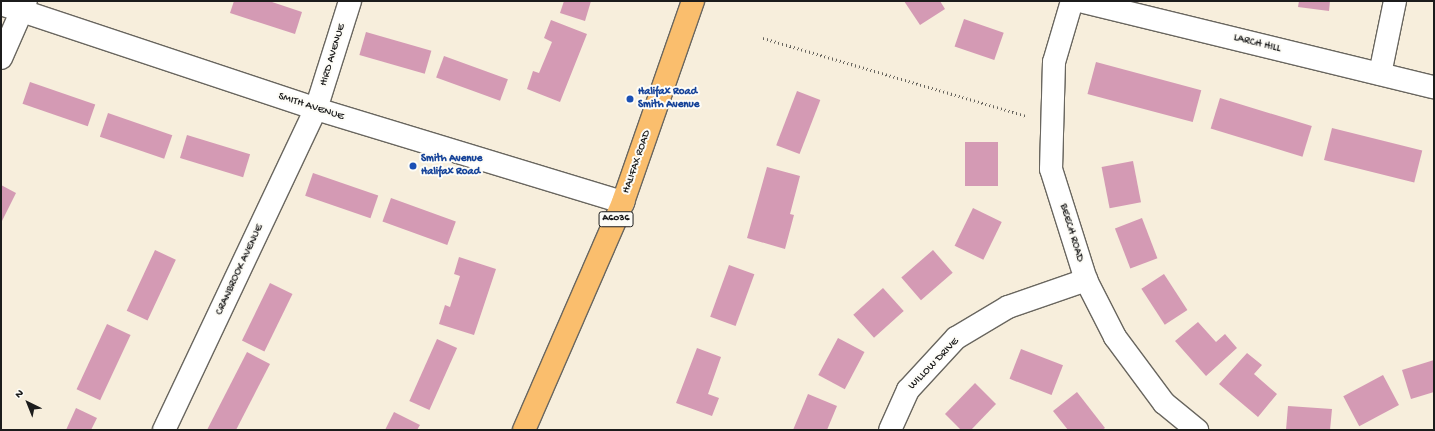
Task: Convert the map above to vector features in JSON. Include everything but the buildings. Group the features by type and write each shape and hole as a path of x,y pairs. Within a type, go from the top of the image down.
{"highway":[{"name":"HALIFAX ROAD","path":"524,430 623,202 693,1"}],"street":[{"name":"HIRD AVENUE","path":"316,110 350,1"},
{"name":"BEECH ROAD","path":"1072,1 1054,62 1051,169 1086,280 1115,337 1164,403 1197,430"},
{"name":"LARCH HILL","path":"1080,1 1434,87"},
{"path":"1380,74 1396,1"},
{"name":"SMITH AVENUE","path":"1,4 25,6 316,110 623,202"},
{"path":"1,58 25,6"},
{"name":"CRANBROOK AVENUE","path":"164,430 316,110"},
{"name":"WILLOW DRIVE","path":"890,430 908,390 956,338 1008,307 1086,280"}],"path":[{"path":"763,38 1052,124"}],"place":[{"name":"Halifax Road Smith Avenue","path":"630,99"},
{"name":"Smith Avenue Halifax Road","path":"413,166"}]}
